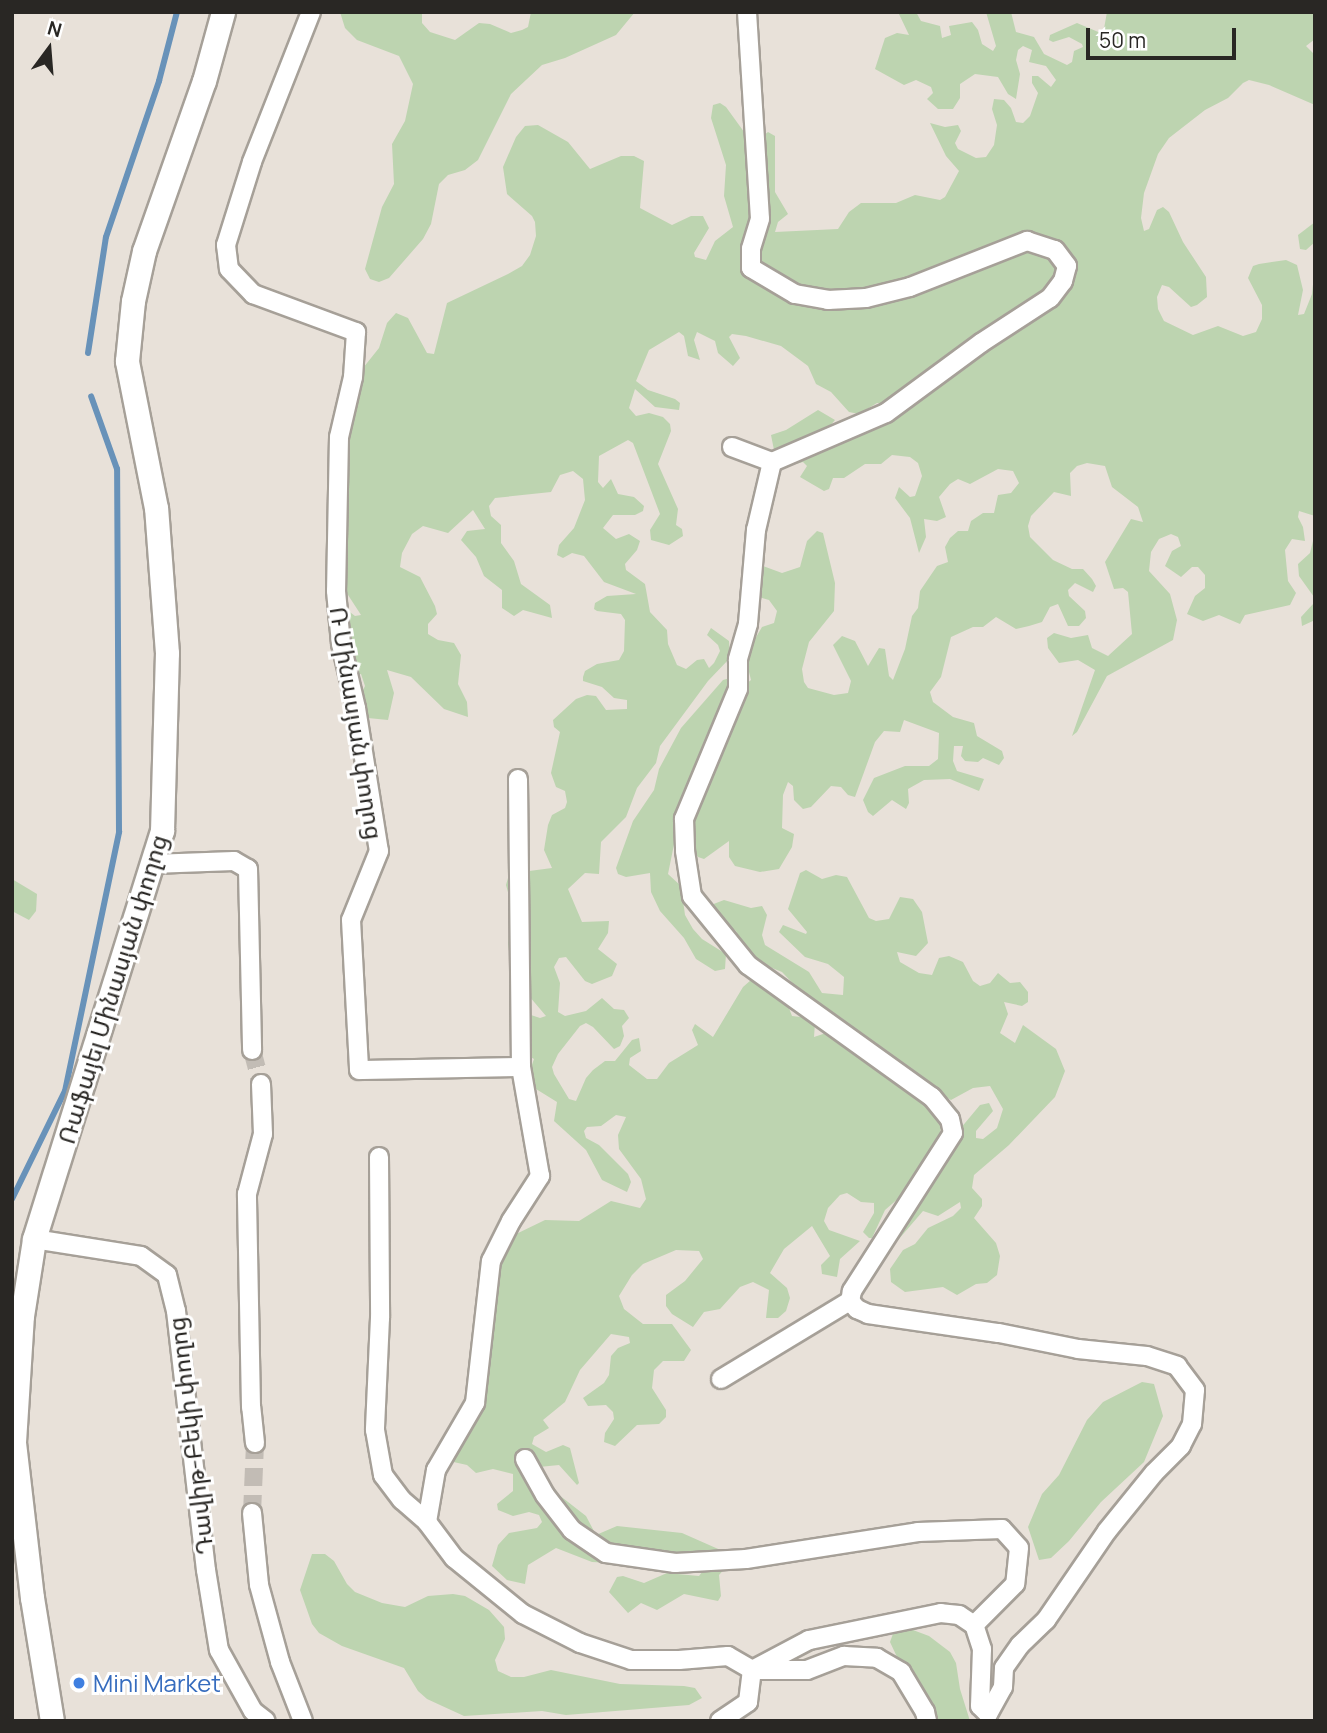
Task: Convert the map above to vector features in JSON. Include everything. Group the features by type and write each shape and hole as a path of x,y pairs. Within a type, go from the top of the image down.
{"street":[{"name":"Ռ Մինասյան փողոց","path":"311,12 252,162 226,245 229,269 253,294 356,332 353,377 340,437 336,591 341,644 355,708 379,851 351,920 359,1070 521,1067"},
{"path":"732,447 772,462 886,413 981,343 1050,298 1063,281 1067,266 1055,250 1027,241 910,287 866,298 828,300 795,293 751,268 751,249 760,219 747,12"},
{"name":"Ռաֆայել Մինասյան փողոց","path":"52,1721 32,1598 15,1442 22,1316 34,1239 162,831 167,653 156,508 127,361 133,300 144,251 204,81 224,13"},
{"path":"721,1379 850,1301 852,1291 872,1257 953,1133 950,1119 932,1097 748,965 692,896 685,851 684,819 738,689 738,660 748,624 756,530 772,462"},
{"path":"427,1522 436,1470 475,1403 491,1261 511,1221 540,1176 521,1067 518,779"},
{"path":"152,864 234,861 248,869 252,1050"},
{"path":"255,1443 251,1407 247,1194 263,1134 261,1084"},
{"path":"379,1157 380,1318 375,1430 383,1475 402,1500 427,1522 454,1558 523,1614 580,1643 631,1660 728,1656 752,1670 807,1670 844,1656 877,1658 901,1672 925,1712 927,1721"},
{"name":"Դավիթ-Բեկի փողոց","path":"34,1239 141,1256 167,1275 176,1311 206,1570 219,1650 253,1711 266,1721"},
{"path":"752,1670 809,1640 941,1613 959,1615 974,1625 982,1649 980,1706 988,1714 1003,1687 1004,1668 1020,1645 1046,1620 1107,1531 1154,1473 1181,1446 1192,1424 1195,1390 1177,1366 1147,1356 1115,1354 999,1333 867,1314 857,1309 850,1301"},
{"path":"525,1459 545,1495 572,1530 606,1553 675,1563 746,1559 918,1532 1002,1529 1019,1548 1015,1584 974,1625"},
{"path":"252,1513 259,1585 280,1662 303,1721"},
{"path":"720,1721 748,1702 752,1670"}],"green space":[{"path":"340,12 422,12 422,23 430,32 455,40 479,23 490,24 511,33 522,30 528,27 531,12 635,12 616,35 565,58 542,65 511,94 478,160 465,170 448,175 439,184 431,224 423,239 389,278 379,282 370,279 365,269 382,207 394,184 392,144 405,121 413,84 399,56 357,40 345,28"},
{"path":"898,12 916,12 921,21 940,26 942,38 951,35 949,26 972,22 978,30 982,44 993,51 996,46 986,12 1011,12 1016,32 1034,37 1044,54 1067,65 1072,62 1074,51 1083,47 1082,44 1069,37 1053,42 1049,40 1050,35 1077,23 1103,34 1107,12 1315,12 1315,39 1306,46 1315,55 1315,105 1269,85 1249,80 1243,83 1228,98 1205,110 1169,138 1158,154 1144,193 1141,218 1144,231 1149,229 1157,210 1163,207 1169,212 1183,242 1206,277 1207,297 1197,305 1191,307 1169,287 1162,285 1157,297 1158,309 1164,321 1193,335 1218,326 1243,336 1256,332 1262,319 1262,305 1248,278 1253,266 1259,264 1286,260 1297,265 1303,290 1298,315 1304,314 1312,294 1315,265 1315,516 1299,511 1298,517 1305,541 1292,539 1285,550 1288,581 1296,593 1290,605 1245,615 1240,624 1219,615 1203,621 1187,614 1195,596 1205,588 1205,575 1198,567 1192,567 1181,577 1165,566 1172,551 1181,546 1178,537 1171,534 1159,539 1151,552 1149,571 1170,594 1177,620 1173,640 1107,676 1077,732 1072,736 1095,670 1078,660 1059,663 1048,648 1047,638 1054,633 1071,638 1088,635 1092,648 1108,656 1132,634 1128,592 1123,588 1114,589 1105,562 1131,519 1143,522 1138,507 1112,487 1105,466 1087,463 1077,466 1070,473 1071,496 1054,492 1031,516 1028,526 1030,537 1053,560 1072,569 1083,569 1092,579 1096,586 1093,592 1075,583 1068,590 1069,596 1085,611 1086,618 1079,626 1068,626 1058,604 1050,607 1042,622 1016,629 996,617 983,627 973,627 951,637 941,677 930,692 933,702 953,717 974,723 977,736 1002,751 1004,758 999,765 983,758 978,762 965,761 961,756 963,746 954,746 953,761 957,771 984,779 979,791 950,779 924,780 908,789 909,803 906,809 892,800 873,816 868,812 863,800 874,778 905,766 929,766 938,759 939,733 904,720 900,732 884,731 875,742 855,797 848,795 841,787 831,786 811,807 803,809 794,800 793,786 788,782 783,795 782,828 794,834 792,847 779,869 760,872 735,866 729,857 729,841 704,859 698,857 693,850 682,805 668,874 681,886 685,915 693,929 702,939 726,954 725,969 715,971 696,959 684,938 660,911 651,892 650,873 626,877 618,874 616,868 633,821 654,790 659,769 681,728 723,680 730,678 746,684 751,680 745,656 762,627 774,623 777,611 769,600 751,595 751,572 763,566 782,573 800,567 807,541 817,531 823,533 835,583 834,611 809,642 802,669 804,682 808,688 834,695 848,693 851,681 833,645 842,636 855,641 868,666 879,648 885,649 889,676 893,680 905,649 912,616 918,608 920,591 937,566 948,562 945,547 950,538 958,531 968,531 971,521 983,513 994,513 998,495 1011,493 1019,483 1013,471 998,469 970,484 958,479 950,484 939,497 946,517 937,521 924,519 926,537 919,553 910,518 895,498 899,487 910,497 915,496 922,476 918,463 910,457 892,455 881,464 865,464 844,478 833,478 829,489 824,491 800,477 807,466 803,462 782,468 776,460 771,435 786,430 818,410 835,420 829,427 806,437 809,446 865,427 877,428 898,417 900,411 889,404 877,403 859,414 849,412 831,392 816,384 808,366 781,346 746,336 732,334 729,337 740,358 733,366 718,353 715,341 697,332 694,340 700,360 688,356 684,336 679,332 649,350 636,381 648,390 675,399 680,403 679,410 655,407 635,389 629,408 636,416 649,413 663,417 670,424 671,431 658,464 678,509 676,525 682,529 683,536 669,545 651,540 650,530 660,514 633,443 628,440 599,456 598,482 603,488 611,479 618,494 634,497 644,506 643,511 635,515 613,515 603,528 616,539 629,534 640,541 637,550 625,564 626,570 645,584 650,612 667,630 668,644 677,665 686,669 697,660 704,659 709,668 714,663 720,651 718,645 707,635 711,628 729,641 730,658 708,681 660,746 656,763 637,788 626,817 601,842 599,874 585,873 568,889 582,922 609,921 608,933 598,949 617,964 612,976 592,984 585,981 566,957 559,958 554,967 560,983 558,1012 565,1016 586,1011 602,998 614,1009 624,1010 629,1018 622,1026 624,1036 620,1046 614,1049 593,1027 586,1023 580,1026 558,1054 552,1067 554,1074 569,1099 576,1101 586,1078 593,1070 605,1061 615,1061 632,1040 639,1038 641,1051 630,1058 629,1065 647,1079 657,1079 669,1063 698,1045 692,1030 695,1024 713,1037 743,987 751,980 762,982 787,1003 792,1016 809,1018 815,1023 814,1037 829,1032 812,998 801,992 782,972 750,959 736,931 714,915 711,905 724,900 751,908 762,906 767,915 762,935 765,945 809,972 822,993 843,995 844,977 828,964 805,957 779,932 783,925 806,934 807,932 788,909 800,873 806,870 822,879 836,875 847,877 869,918 876,921 889,919 900,897 913,899 922,912 928,943 916,956 897,952 900,962 919,973 932,975 939,958 949,956 963,962 973,981 980,986 990,983 998,973 1010,983 1020,982 1028,992 1028,1002 1022,1006 1004,1002 1008,1014 1000,1033 1015,1043 1023,1025 1056,1049 1065,1071 1055,1097 1009,1145 974,1175 972,1188 982,1199 982,1206 974,1218 996,1243 1000,1256 997,1275 987,1283 976,1284 957,1295 943,1287 905,1292 891,1282 890,1269 903,1250 915,1244 928,1228 953,1216 961,1208 960,1202 938,1216 923,1211 892,1247 886,1248 960,1129 980,1105 989,1103 993,1111 976,1131 976,1138 983,1139 997,1128 1003,1109 990,1086 973,1088 951,1100 930,1087 943,1117 937,1148 920,1166 900,1197 885,1210 872,1238 863,1232 874,1213 874,1203 861,1202 847,1193 840,1195 828,1208 824,1221 829,1230 860,1241 840,1259 837,1277 822,1274 821,1265 830,1256 812,1226 784,1249 770,1273 787,1288 790,1298 786,1311 778,1318 766,1318 769,1290 753,1282 740,1287 720,1309 704,1312 693,1327 672,1314 666,1306 666,1295 685,1281 703,1259 699,1251 676,1250 643,1264 632,1275 619,1296 624,1309 643,1324 672,1324 691,1350 684,1361 663,1361 654,1370 652,1388 666,1410 666,1417 659,1424 637,1425 615,1446 604,1442 605,1433 614,1419 613,1412 606,1405 588,1406 583,1398 604,1383 609,1375 611,1356 618,1348 630,1343 629,1337 611,1334 580,1370 565,1402 543,1420 549,1428 534,1437 532,1444 546,1452 563,1445 570,1448 579,1483 577,1485 559,1465 539,1467 550,1488 586,1516 596,1535 617,1526 682,1533 725,1552 728,1565 719,1575 721,1596 718,1601 684,1594 657,1610 641,1603 628,1613 609,1592 617,1577 623,1576 644,1583 667,1573 699,1576 705,1568 592,1562 556,1548 528,1565 525,1584 507,1580 492,1566 498,1545 509,1533 537,1528 542,1522 539,1515 529,1512 513,1516 498,1510 497,1504 513,1491 513,1474 493,1469 476,1473 467,1465 449,1461 439,1453 449,1430 466,1411 473,1324 487,1281 501,1264 501,1253 512,1236 545,1220 579,1221 611,1201 640,1208 646,1199 641,1179 619,1149 618,1135 626,1117 616,1115 601,1126 587,1127 584,1131 586,1138 599,1145 628,1174 631,1182 627,1192 602,1180 586,1150 554,1121 557,1102 536,1089 531,1081 529,1073 534,1059 527,1055 513,1032 513,1022 525,1013 540,1018 546,1016 518,983 511,966 508,944 512,907 506,885 508,878 514,873 552,868 544,850 548,825 552,815 565,808 567,802 565,791 556,787 551,773 560,732 554,727 553,720 576,699 587,695 596,696 606,710 627,709 627,700 614,698 602,687 583,681 583,677 585,671 597,664 619,660 624,651 625,620 621,614 597,611 594,609 595,603 607,596 636,594 604,582 584,556 572,553 563,558 557,555 559,545 574,528 585,500 583,479 573,471 560,475 551,492 495,498 489,506 491,516 501,525 501,543 514,561 521,584 550,605 552,618 523,610 514,616 502,608 502,590 484,576 476,557 461,540 467,531 485,529 473,510 448,533 423,526 412,534 402,553 400,567 420,577 435,606 437,614 428,624 428,634 438,640 454,643 461,655 458,684 467,702 468,717 444,709 411,677 387,670 394,693 388,720 348,716 345,694 360,696 365,686 361,674 350,676 346,609 355,616 361,615 339,581 346,519 328,452 328,441 356,393 363,368 379,348 387,323 396,313 408,318 427,353 434,354 447,303 522,266 530,255 536,236 535,222 532,216 507,194 503,167 516,137 525,126 538,125 568,142 590,169 621,156 634,156 644,161 640,208 672,225 691,216 703,216 709,228 694,253 695,257 706,260 715,241 733,227 724,196 726,165 711,118 713,105 720,103 726,107 747,136 759,139 768,132 775,136 775,192 788,214 778,222 775,232 838,229 849,212 861,203 896,203 915,195 940,200 945,197 959,171 946,156 930,123 945,127 958,125 961,131 955,143 958,149 976,158 986,157 994,145 997,125 992,109 994,99 1004,100 1011,108 1016,122 1023,123 1030,116 1038,93 1032,83 1032,76 1038,76 1051,87 1056,80 1046,66 1029,62 1032,50 1023,46 1018,50 1016,60 1020,74 1016,99 1008,94 998,77 975,74 960,84 960,98 953,109 938,109 927,99 933,93 931,87 916,80 904,85 875,69 885,38 897,33 909,35"},
{"path":"1315,222 1315,242 1306,250 1300,249 1298,235"},
{"path":"1315,533 1315,620 1302,626 1301,617 1313,604 1314,597 1299,576 1298,564 1310,553"},
{"path":"12,879 37,894 36,911 29,920 12,911"},
{"path":"1142,1382 1154,1384 1163,1416 1144,1462 1101,1502 1069,1541 1051,1558 1039,1560 1028,1527 1042,1494 1059,1475 1087,1420 1103,1402"},
{"path":"312,1554 325,1554 334,1561 347,1584 355,1592 382,1603 405,1607 428,1596 453,1594 465,1596 489,1610 504,1627 505,1639 495,1660 498,1671 511,1677 524,1677 551,1670 620,1684 695,1688 702,1698 689,1705 566,1715 542,1711 464,1716 427,1699 418,1691 404,1668 342,1646 319,1633 312,1624 300,1590"},
{"path":"905,1627 929,1636 950,1652 956,1663 960,1689 970,1721 927,1721 890,1642 894,1631"}],"waterway":[{"path":"88,353 106,237 159,81 177,12"},
{"path":"12,1199 65,1091 119,832 117,469 91,396"}],"tunnel":[{"path":"252,1050 261,1084"},
{"path":"252,1513 255,1443"}],"place":[{"name":"Mini Market","path":"79,1683"}]}
